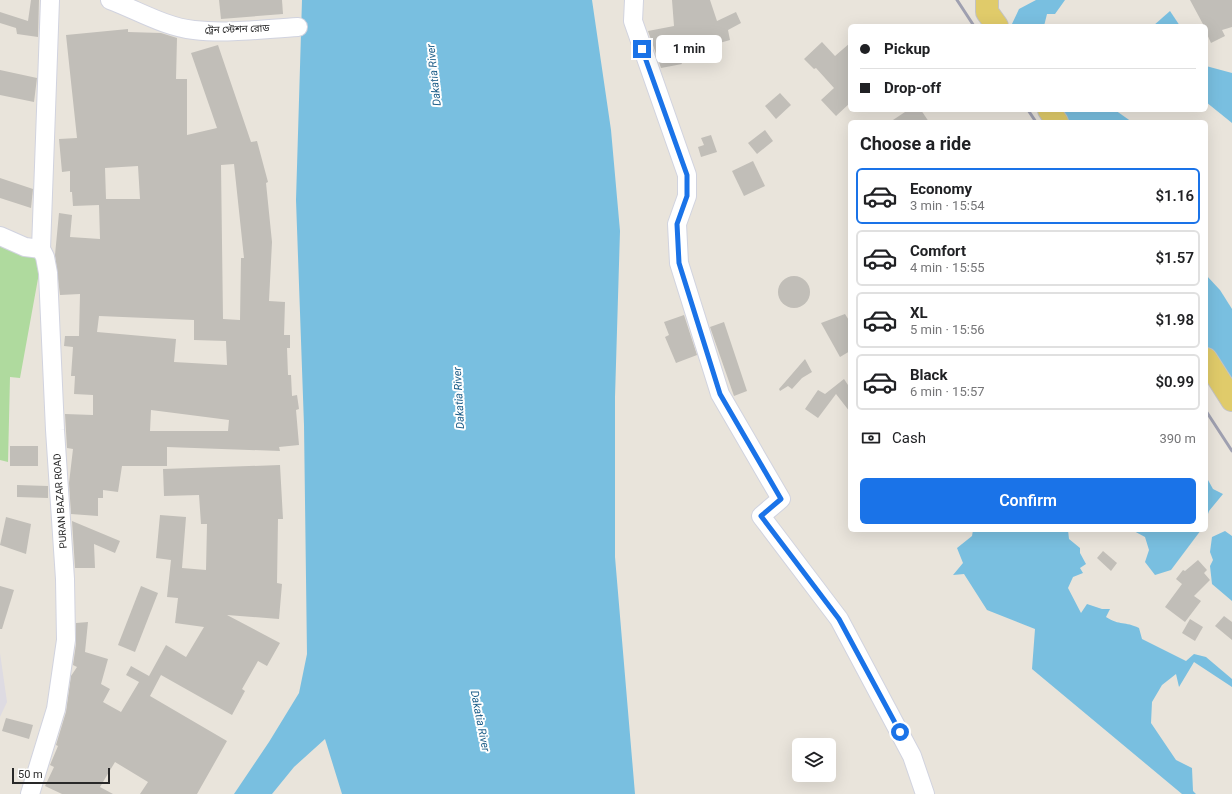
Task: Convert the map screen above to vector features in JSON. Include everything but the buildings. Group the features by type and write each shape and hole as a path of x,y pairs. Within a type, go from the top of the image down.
{"main road":[{"path":"987,0 987,12 995,24"},
{"path":"1208,362 1232,400"}],"street":[{"name":"PURAN BAZAR ROAD","path":"30,794 56,709 66,640 65,579 55,430 48,274 45,257 41,249 50,0"},
{"name":"ট্রেন স্টেশন রোড","path":"110,0 170,24 192,30 209,31 298,27"},
{"path":"634,0 633,21 687,175 687,196 677,224 679,263 720,394 781,499 761,516 839,619 912,756 926,794"},
{"path":"0,236 25,247 41,249"}],"shaded area":[{"path":"0,653 7,702 0,717"}],"green space":[{"path":"0,242 43,251 20,378 10,377 8,462 0,460"}],"water":[{"name":"Dakatia River","path":"302,0 592,0 611,130 620,231 615,397 615,557 635,794 342,794 325,739 294,767 272,794 234,794 269,742 299,693 307,654 304,425 296,200"},
{"path":"1036,0 1065,0 1055,14 1047,14 1044,24 1012,24 1019,9"},
{"path":"1170,11 1179,24 1155,24"},
{"path":"1208,67 1232,73 1232,123 1208,104"},
{"path":"1047,112 1118,112 1129,120 1053,120"},
{"path":"1208,277 1220,290 1232,309 1232,388 1208,360"},
{"path":"1208,480 1213,489 1223,494 1208,514"},
{"path":"1225,531 1232,536 1232,601 1212,584 1210,566 1213,560 1210,552 1212,537"},
{"path":"973,532 1068,532 1069,539 1080,548 1080,553 1086,564 1080,568 1083,573 1073,577 1068,588 1081,613 1087,604 1102,609 1110,609 1106,617 1115,622 1139,628 1142,639 1186,661 1194,654 1206,657 1232,679 1232,687 1194,662 1179,687 1176,674 1162,685 1152,702 1151,723 1176,760 1192,768 1193,791 1196,794 1182,794 1032,669 1035,629 987,610 964,574 953,575 963,563 957,548 972,536"},
{"path":"1136,532 1200,532 1171,570 1155,575 1145,562 1149,550 1145,537"}],"railway":[{"path":"957,0 973,24"},
{"path":"1029,112 1035,120"},
{"path":"1208,414 1232,451"}],"route":[{"path":"642,49 687,175 687,196 677,224 679,263 720,394 781,499 761,516 839,619 900,732"}]}
